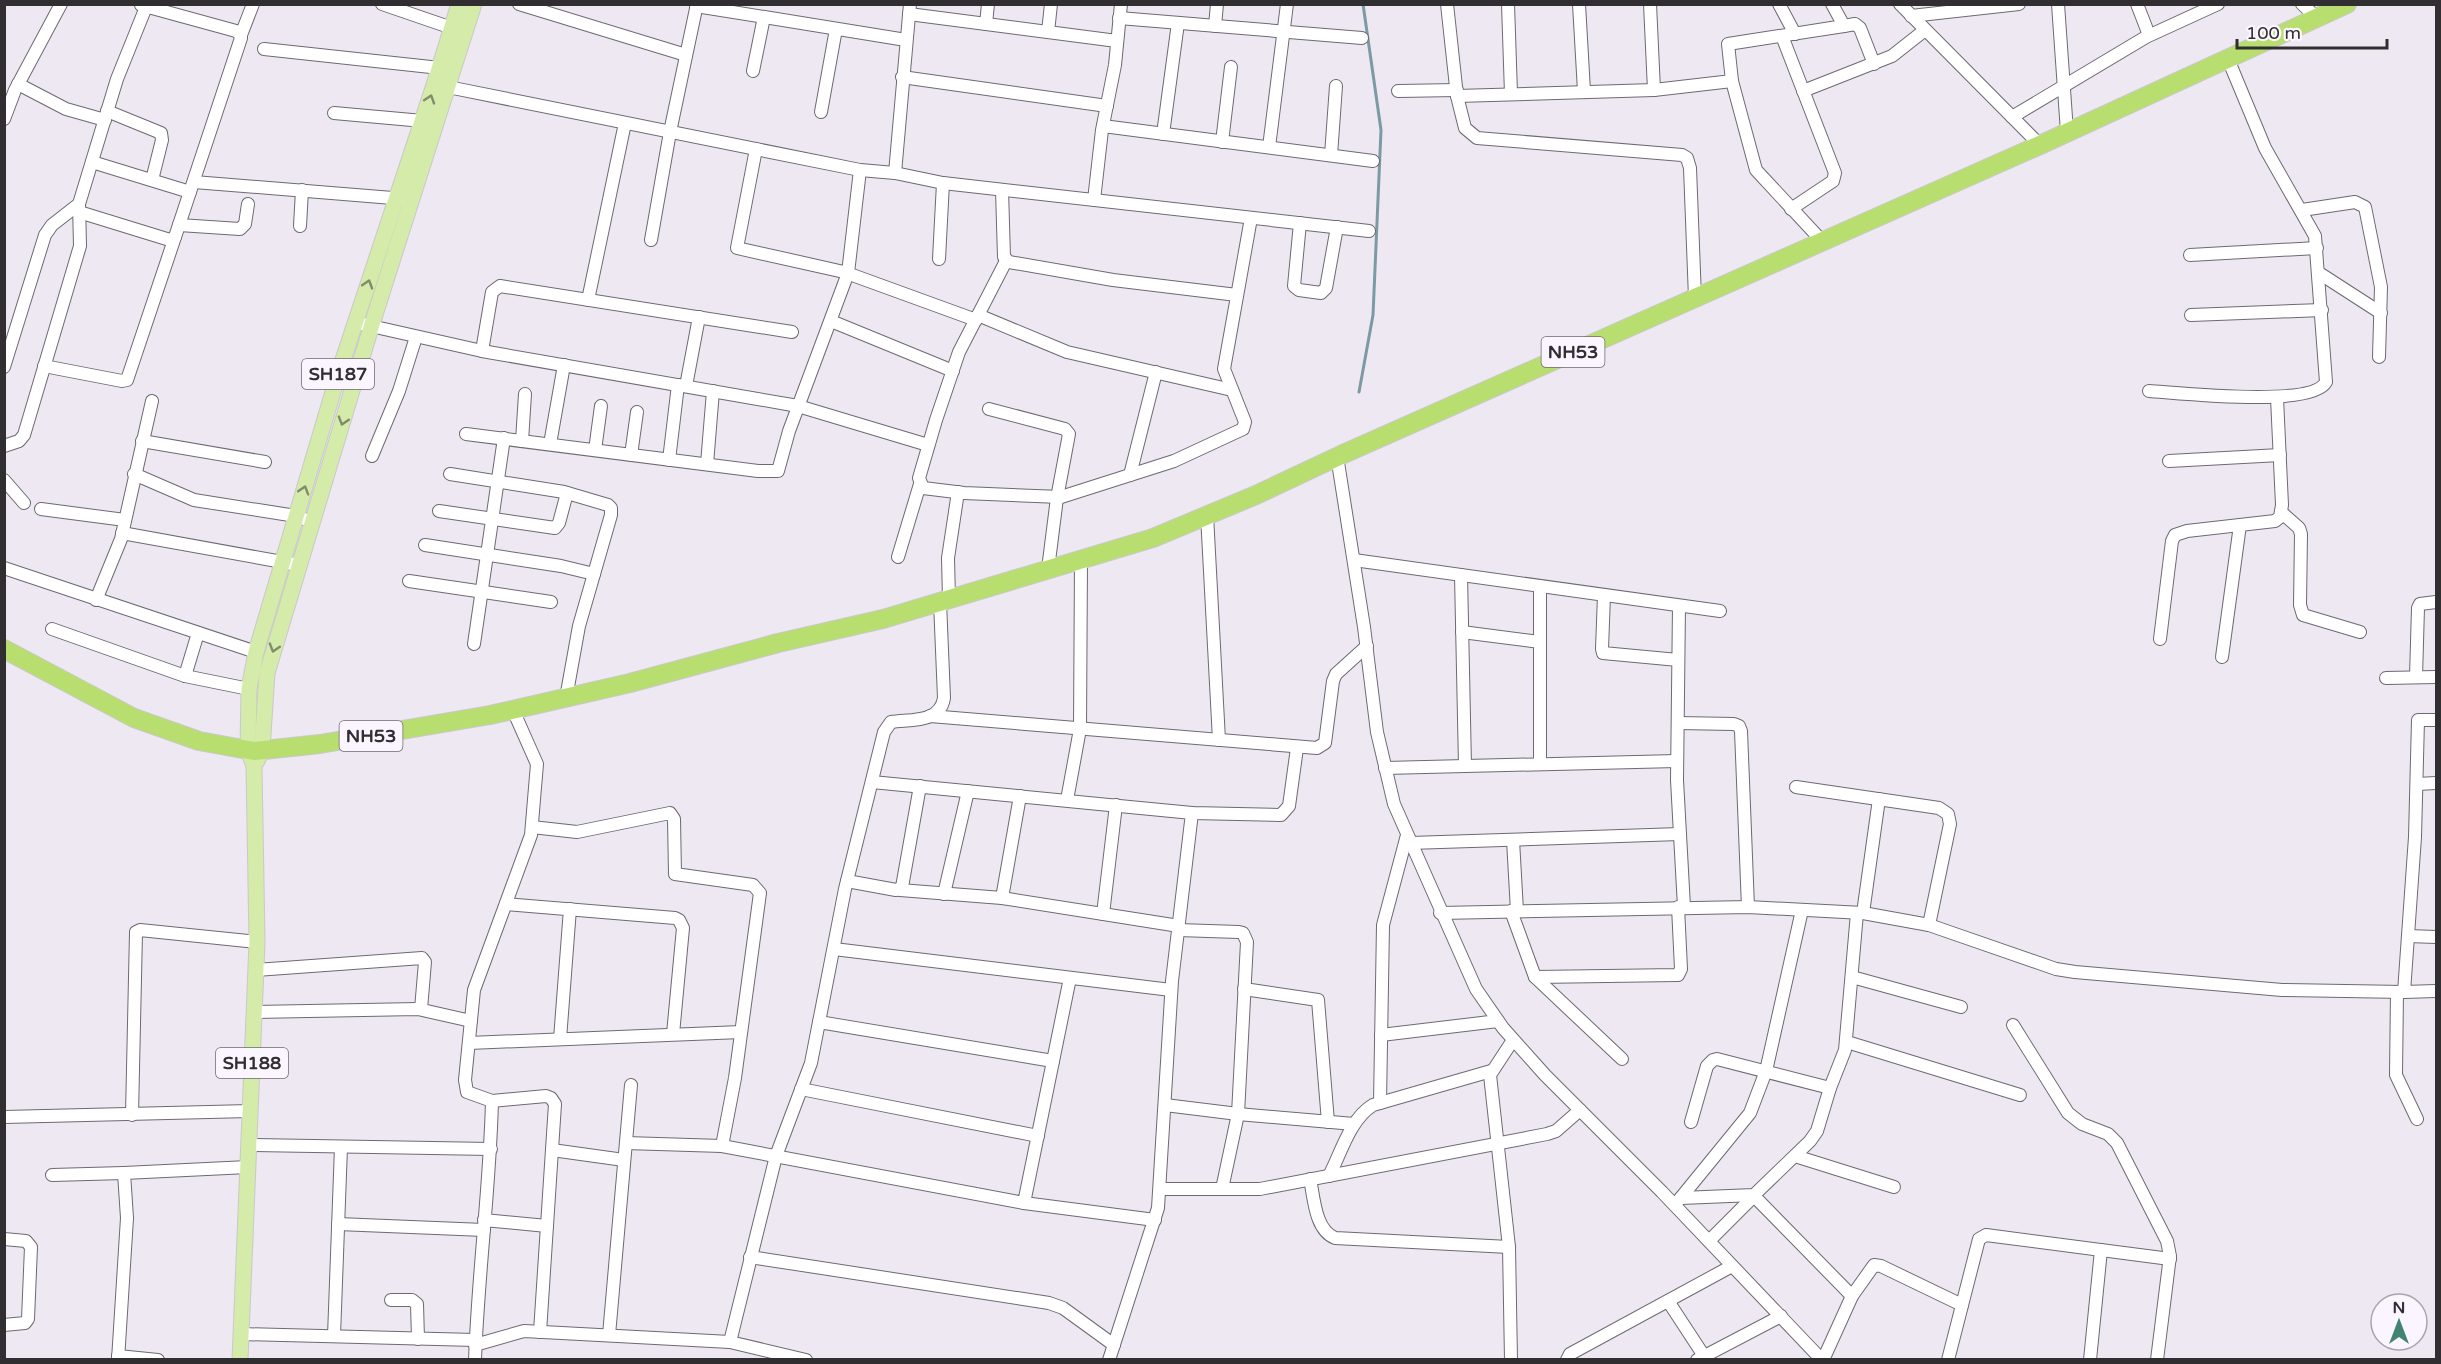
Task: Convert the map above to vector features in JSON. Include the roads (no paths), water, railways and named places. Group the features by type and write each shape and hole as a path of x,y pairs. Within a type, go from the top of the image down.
{"highway":[{"name":"NH53","path":"4,649 134,718 199,741 255,756 513,710 883,619 1153,538 2040,145 2347,4"}],"main road":[{"name":"SH187","path":"255,756 265,679 371,327 423,121 459,4"},
{"name":"SH187","path":"255,756 249,689 256,652 282,561 356,322 448,87 474,4"},
{"path":"271,601 286,607"},
{"name":"SH188","path":"240,1359 257,942 255,756"}],"street":[{"path":"4,119 12,87 61,4"},
{"path":"44,366 126,380 253,4"},
{"path":"382,4 452,28"},
{"path":"519,4 686,55"},
{"path":"986,24 988,4"},
{"path":"1048,32 1051,4"},
{"path":"1094,200 1103,126 1115,65 1121,4"},
{"path":"1215,26 1217,4"},
{"path":"1269,147 1287,4"},
{"path":"1447,4 1457,93 1465,128 1477,138 1682,155 1687,158 1690,168 1695,298"},
{"path":"1508,4 1511,94"},
{"path":"1579,4 1584,91"},
{"path":"1650,4 1654,90"},
{"path":"1779,4 1795,34"},
{"path":"1832,4 1844,26"},
{"path":"1900,4 2040,145"},
{"path":"1911,16 2019,4"},
{"path":"2058,4 2067,132"},
{"path":"2137,4 2149,35"},
{"path":"2012,117 2149,35 2218,4"},
{"path":"2302,4 2317,18"},
{"path":"651,240 670,132 697,5 899,39"},
{"path":"4,447 19,441 24,435 80,246 79,208 92,162 117,79 150,6 236,31 241,35"},
{"path":"891,173 902,77 899,39 909,9 986,24 1117,41"},
{"path":"753,70 764,17"},
{"path":"1119,18 1362,38"},
{"path":"1163,134 1178,23"},
{"path":"1822,241 1756,170 1726,82 1728,44 1855,24 1860,28 1874,63"},
{"path":"820,112 836,29"},
{"path":"1803,91 1897,54 1925,30"},
{"path":"1782,36 1835,177 1833,181 1791,209"},
{"path":"264,48 440,68"},
{"path":"2149,391 2277,398 2315,391 2322,388 2326,382 2317,248 2312,228 2265,148 2228,59"},
{"path":"1222,142 1231,67"},
{"path":"902,77 1107,106"},
{"path":"1398,91 1511,94 1654,90 1726,82"},
{"path":"1331,155 1336,86"},
{"path":"12,87 66,109 106,116 160,133 162,140 152,180"},
{"path":"448,87 866,171 891,173 943,183 1370,231"},
{"path":"334,113 423,121"},
{"path":"588,300 625,123"},
{"path":"1103,126 1373,161"},
{"path":"756,149 737,249 846,273 977,317 1067,352 1232,390"},
{"path":"92,162 152,180 192,187 302,190 404,199"},
{"path":"466,434 758,471 779,470 789,431 788,404 831,321 846,273 866,171"},
{"path":"939,259 943,183"},
{"path":"300,226 302,190"},
{"path":"898,557 920,484 919,478 928,445 952,371 962,346 1006,261 1002,190"},
{"path":"2302,210 2355,202 2365,207 2381,287 2379,357"},
{"path":"179,225 243,228 248,204"},
{"path":"79,208 170,240 175,237"},
{"path":"4,367 45,235 52,225 79,208"},
{"path":"920,484 923,488 958,492 1057,498 1174,461 1240,432 1245,427 1245,422 1224,369 1251,218"},
{"path":"1300,223 1294,286 1299,290 1321,293 1326,288 1337,227"},
{"path":"2190,255 2317,248"},
{"path":"1006,261 1113,280 1237,295"},
{"path":"2319,273 2381,313"},
{"path":"482,351 492,292 496,287 792,332"},
{"path":"2191,315 2322,310"},
{"path":"669,460 682,386 699,317"},
{"path":"831,321 952,371"},
{"path":"356,322 482,351 788,404 928,445"},
{"path":"372,456 399,391 416,337"},
{"path":"550,444 564,365"},
{"path":"1130,476 1156,372"},
{"path":"707,464 713,391"},
{"path":"522,441 525,394"},
{"path":"2160,639 2172,541 2175,535 2187,531 2275,521 2282,512 2277,398"},
{"path":"96,600 122,533 152,401"},
{"path":"595,450 601,406"},
{"path":"988,409 1068,431 1069,437 1057,498 1048,569"},
{"path":"631,455 637,412"},
{"path":"474,644 504,438"},
{"path":"142,441 265,462"},
{"path":"2169,461 2280,455"},
{"path":"1337,456 1367,646 1377,732 1394,804 1440,913 1476,990 1498,1021 1513,1040 1580,1110 1678,1202 1708,1241 1822,1359 1852,1296 1871,1267 1878,1265 1962,1305"},
{"path":"134,474 194,500 296,516 312,522"},
{"path":"450,474 567,493 611,508 611,515 579,626 566,698"},
{"path":"4,480 24,503"},
{"path":"730,1342 776,1156 811,1063 847,881 886,726 891,722 937,714 942,707 948,558 958,492"},
{"path":"439,511 555,528 559,523 567,493"},
{"path":"42,509 125,520"},
{"path":"2282,512 2299,528 2301,534 2300,605 2303,615 2360,632"},
{"path":"1207,515 1220,740"},
{"path":"2222,657 2240,525"},
{"path":"122,533 299,565"},
{"path":"425,545 561,566 594,574"},
{"path":"1067,800 1080,729 1081,559"},
{"path":"1354,560 1720,611"},
{"path":"4,568 256,652"},
{"path":"1461,575 1465,766"},
{"path":"409,580 551,602"},
{"path":"1540,586 1540,764"},
{"path":"1604,595 1602,649 1604,653 1678,660"},
{"path":"2416,677 2418,608 2423,602 2436,602"},
{"path":"1535,977 1678,975 1681,969 1677,761 1679,606"},
{"path":"51,629 185,676 249,689"},
{"path":"1462,632 1540,642"},
{"path":"185,676 198,633"},
{"path":"930,716 1317,748 1325,744 1336,674 1367,646"},
{"path":"2386,678 2436,677"},
{"path":"513,710 537,764 532,827 474,990 466,1086 492,1101 551,1098 555,1104 540,1332"},
{"path":"2417,1119 2396,1075 2400,992 2408,936 2415,837 2418,720 2436,720"},
{"path":"1678,723 1734,724 1741,731 1748,907"},
{"path":"872,782 1192,813 1285,813 1289,806 1297,748"},
{"path":"1385,768 1677,761"},
{"path":"2417,784 2436,783"},
{"path":"900,890 920,786"},
{"path":"1796,787 1939,808 1945,811 1950,818 1929,926"},
{"path":"944,894 968,791"},
{"path":"1002,898 1020,796"},
{"path":"1708,1241 1795,1156 1817,1131 1847,1041 1860,913 1879,799"},
{"path":"1103,914 1116,805"},
{"path":"532,827 577,832 670,813 674,819 675,874 756,886 760,893 735,1074 722,1146"},
{"path":"1109,1359 1155,1220 1160,1189 1171,990 1192,813"},
{"path":"1409,839 1513,840 1680,834"},
{"path":"1380,1103 1383,925 1409,839"},
{"path":"1513,840 1514,911 1535,977 1622,1059"},
{"path":"847,881 900,890 1002,898 1178,928 1243,933 1247,942 1238,1114 1222,1189"},
{"path":"506,904 679,920 683,928 673,1034"},
{"path":"1440,913 1681,907 1748,907 1860,913 1929,926 2056,969 2075,972 2282,990 2436,991"},
{"path":"560,1038 570,909"},
{"path":"1678,1202 1746,1121 1766,1071 1802,910"},
{"path":"132,1114 136,932 140,930 257,942"},
{"path":"2408,936 2436,937"},
{"path":"834,949 1171,990"},
{"path":"256,970 422,958 425,962 421,1010"},
{"path":"1852,977 1961,1007"},
{"path":"1024,1203 1070,978"},
{"path":"1244,989 1318,1000 1328,1122"},
{"path":"254,1012 421,1010 471,1020"},
{"path":"1381,1035 1498,1021"},
{"path":"819,1022 1053,1060"},
{"path":"2013,1025 2068,1113 2082,1124 2108,1134 2116,1143 2167,1241 2170,1259 2157,1359"},
{"path":"469,1043 741,1032"},
{"path":"1511,1359 1509,1247 1490,1080 1491,1071 1513,1040"},
{"path":"1847,1041 2020,1095"},
{"path":"1691,1122 1707,1066 1717,1059 1830,1088"},
{"path":"1329,1176 1354,1124 1366,1109 1491,1071"},
{"path":"609,1335 631,1085"},
{"path":"801,1089 1038,1136"},
{"path":"475,1359 491,1149 492,1101"},
{"path":"1165,1105 1354,1124"},
{"path":"1160,1189 1260,1189 1551,1133 1580,1110"},
{"path":"4,1117 250,1111"},
{"path":"626,1143 722,1146 1024,1203 1155,1220"},
{"path":"249,1145 491,1149"},
{"path":"334,1336 341,1147"},
{"path":"552,1150 624,1160"},
{"path":"1795,1156 1894,1187"},
{"path":"52,1175 248,1167"},
{"path":"124,1173 127,1218 118,1358 158,1359"},
{"path":"1310,1179 1320,1221 1328,1236 1509,1247"},
{"path":"1678,1202 1756,1195"},
{"path":"1756,1195 1852,1296"},
{"path":"338,1224 547,1226"},
{"path":"1948,1359 1979,1239 1982,1236 2170,1259"},
{"path":"4,1239 26,1242 31,1247 27,1321 4,1325"},
{"path":"2090,1359 2101,1250"},
{"path":"750,1257 1049,1303 1063,1308 1114,1345"},
{"path":"1567,1359 1570,1354 1732,1266"},
{"path":"392,1299 412,1300 417,1304 418,1339"},
{"path":"1668,1301 1700,1358 1780,1316"},
{"path":"241,1334 475,1342 520,1331 730,1342 806,1359"}],"waterway":[{"path":"1359,392 1373,315 1381,130 1363,4"}]}
